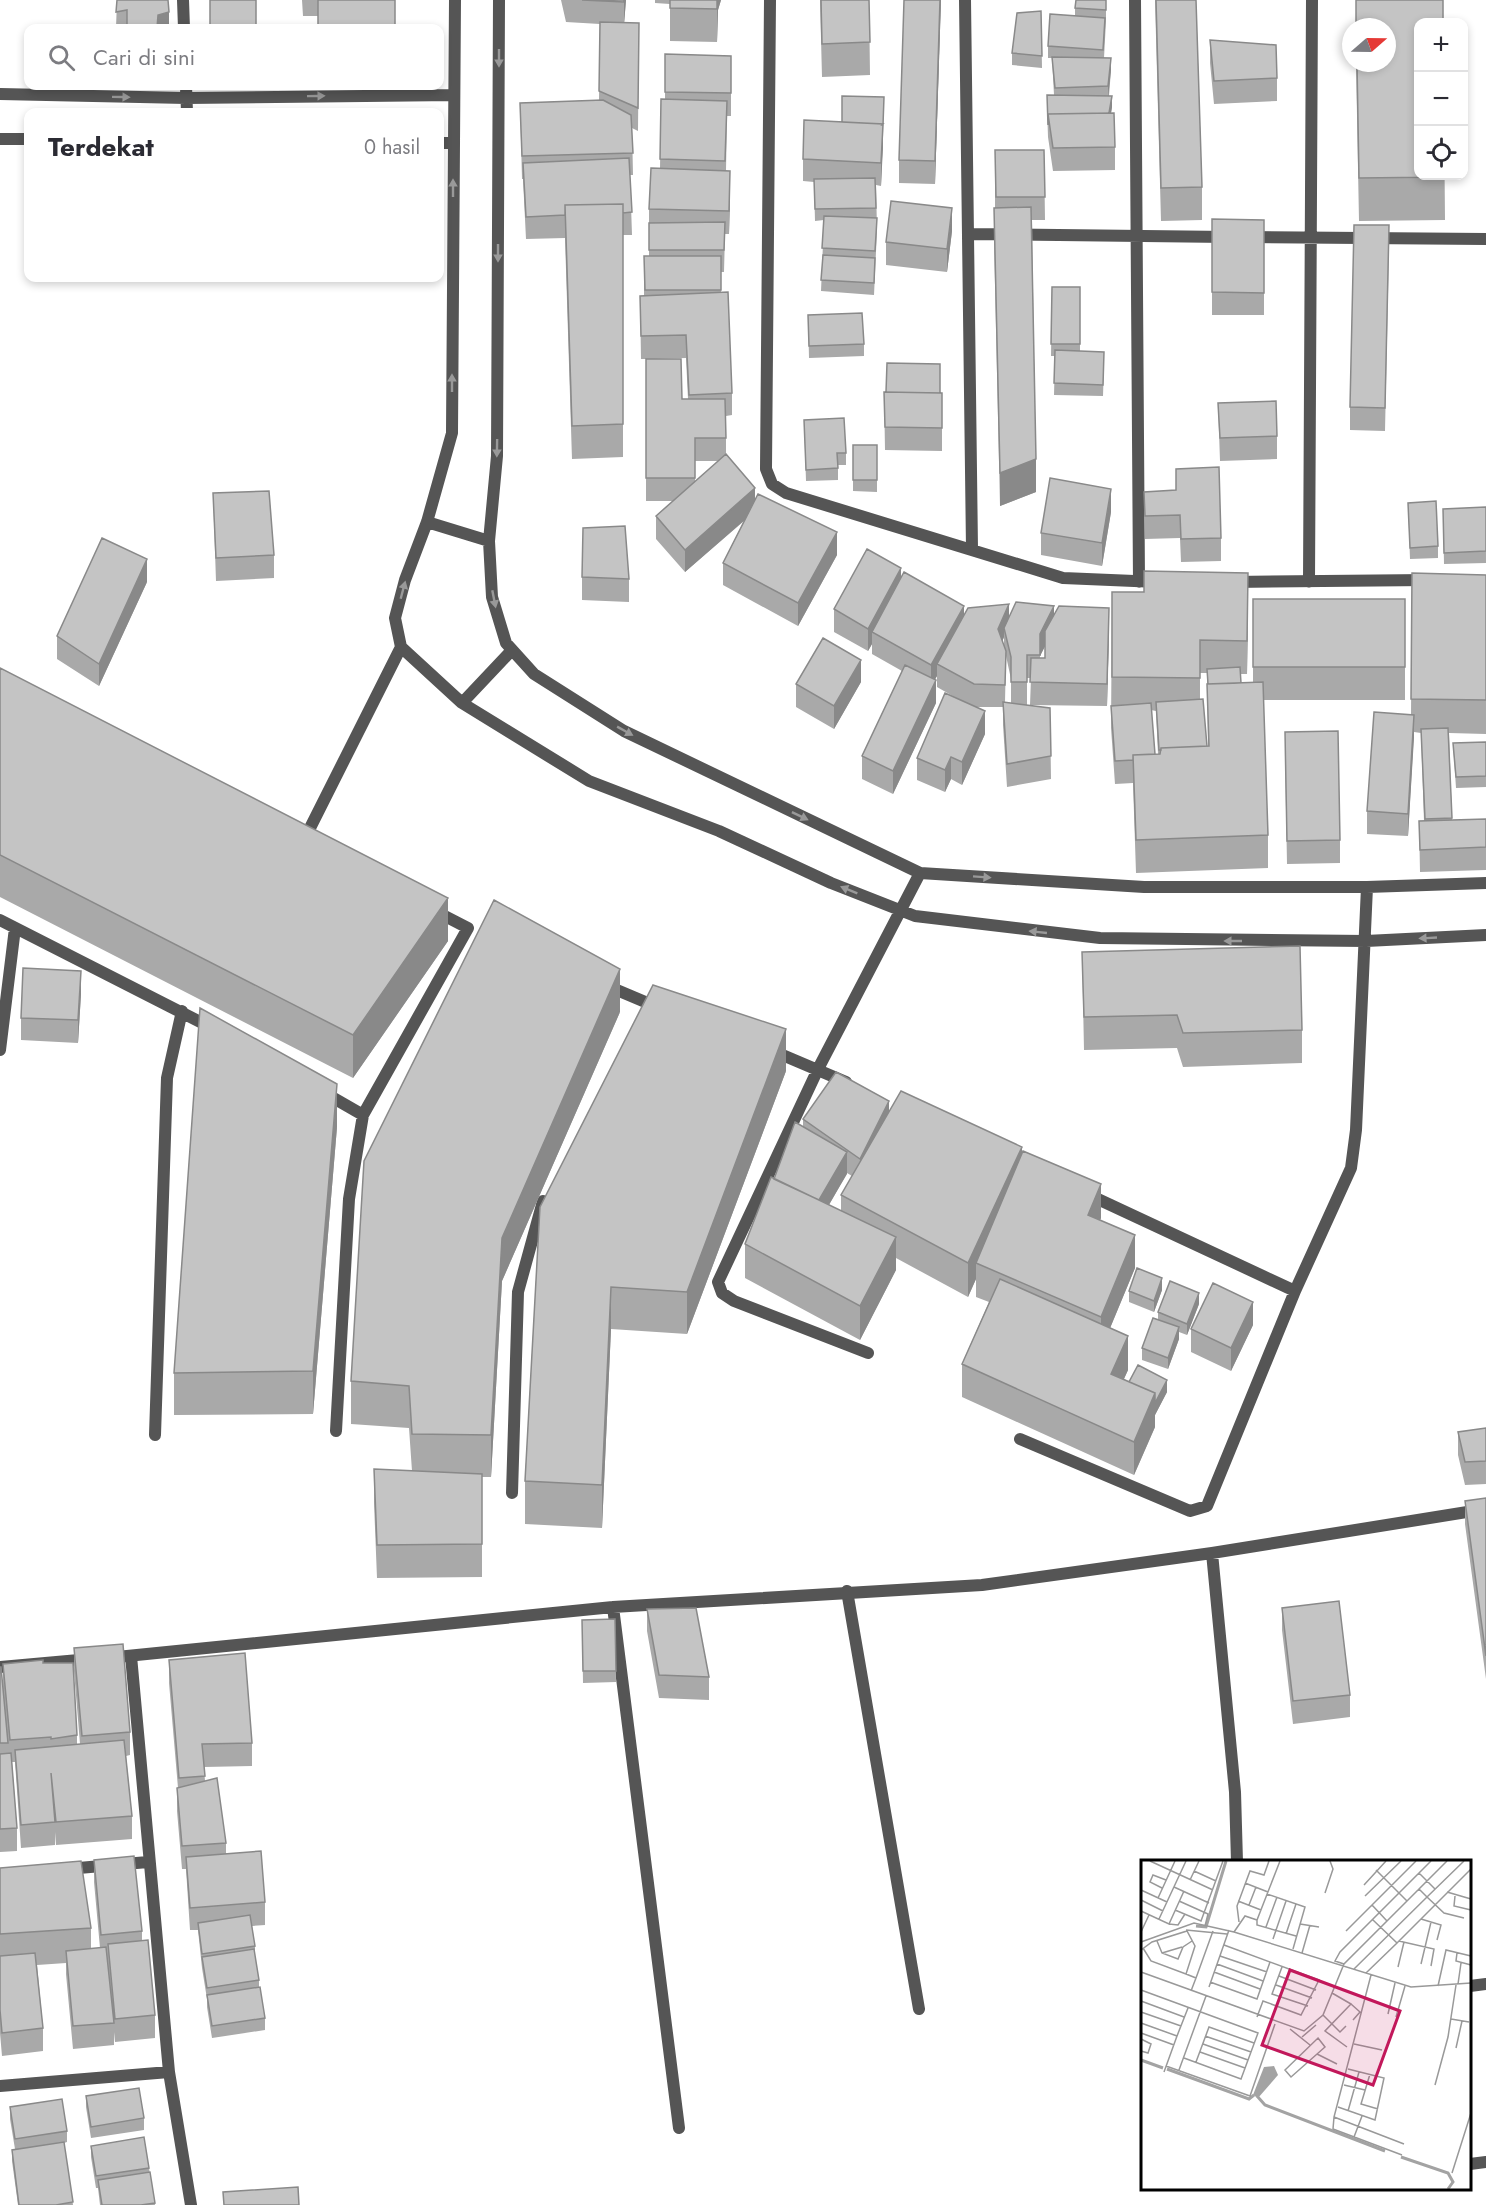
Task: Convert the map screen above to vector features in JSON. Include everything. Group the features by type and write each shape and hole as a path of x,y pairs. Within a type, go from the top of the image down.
{"street":[{"path":"183,0 184,24"},
{"path":"455,0 452,433 427,522 405,580 395,618 401,647 462,703 589,781 719,831 831,883 915,916 968,925 1100,938 1366,941 1486,935"},
{"path":"499,0 497,456 489,541 492,597 506,643 534,674 624,731 920,873 1144,887 1367,887 1486,883"},
{"path":"770,0 766,469 772,484 786,493 1063,578 1173,582"},
{"path":"965,0 972,549"},
{"path":"1135,0 1139,582"},
{"path":"1309,582 1312,0"},
{"path":"0,94 186,92 454,95"},
{"path":"186,92 187,108"},
{"path":"0,139 24,139"},
{"path":"444,143 453,143"},
{"path":"968,234 1486,239"},
{"path":"427,522 489,541"},
{"path":"1218,582 1439,580"},
{"path":"301,846 401,647"},
{"path":"462,703 512,650"},
{"path":"868,1353 734,1301 722,1293 718,1282 818,1069 920,873"},
{"path":"1020,1439 1190,1511 1207,1506 1295,1291 1351,1168 1356,1130 1356,1068 1366,941 1367,887"},
{"path":"336,1431 349,1198 363,1115 473,930 426,907"},
{"path":"0,920 182,1011 222,1034"},
{"path":"0,1050 15,928"},
{"path":"596,981 651,1008"},
{"path":"155,1435 167,1078 182,1011"},
{"path":"766,1048 862,1089"},
{"path":"313,1086 363,1115"},
{"path":"1079,1190 1295,1291"},
{"path":"512,1493 518,1292 542,1203 548,1192"},
{"path":"0,1667 131,1656 613,1607 982,1585 1212,1553 1486,1509"},
{"path":"1212,1553 1235,1792 1238,1860"},
{"path":"847,1592 919,2009"},
{"path":"613,1607 679,2128"},
{"path":"131,1656 148,1862 169,2072 191,2205"},
{"path":"57,1870 148,1862"},
{"path":"1471,1986 1486,1984"},
{"path":"0,2086 169,2072"},
{"path":"1471,2164 1486,2162"}],"building":[{"path":"117,0 168,0 169,12 158,15 157,24 127,24 127,10 116,12"},
{"path":"210,0 256,0 256,24 210,24"},
{"path":"318,0 395,0 395,24 318,24"},
{"path":"582,0 624,0 624,2"},
{"path":"670,0 717,0 717,9 670,8"},
{"path":"821,0 869,0 870,42 822,44"},
{"path":"904,0 940,0 935,161 899,160"},
{"path":"1076,0 1106,0 1106,10 1075,8"},
{"path":"1156,0 1196,0 1202,187 1161,188"},
{"path":"1356,0 1443,0 1443,18 1414,18 1414,177 1359,178 1357,72 1396,72 1396,18 1356,18"},
{"path":"1041,11 1042,56 1012,53 1017,13"},
{"path":"1050,14 1105,18 1103,50 1048,46"},
{"path":"600,22 639,23 638,108 599,91"},
{"path":"1210,40 1276,45 1277,78 1214,81"},
{"path":"665,54 731,56 731,93 665,92"},
{"path":"1052,57 1111,58 1108,86 1055,88"},
{"path":"1047,95 1112,96 1109,113 1048,114 1048,125"},
{"path":"842,96 884,97 883,125 842,122"},
{"path":"661,99 727,101 725,161 660,159"},
{"path":"603,100 631,115 633,153 522,156 520,103"},
{"path":"1114,113 1115,147 1053,148 1048,114"},
{"path":"804,120 883,124 881,163 803,159"},
{"path":"995,150 1044,150 1045,197 996,197"},
{"path":"629,158 632,212 623,213 623,204 565,205 565,215 526,217 523,163"},
{"path":"651,168 730,171 729,211 649,209"},
{"path":"875,178 876,208 815,209 814,179"},
{"path":"891,201 952,208 947,249 886,242"},
{"path":"623,204 623,424 572,426 565,205"},
{"path":"1031,207 1036,459 1000,473 994,208"},
{"path":"824,216 877,218 875,251 822,248"},
{"path":"1212,219 1264,220 1264,293 1212,292"},
{"path":"725,222 724,250 649,250 649,223"},
{"path":"1354,225 1389,225 1385,408 1350,407"},
{"path":"823,255 875,258 874,283 821,280"},
{"path":"644,256 721,256 721,290 645,290"},
{"path":"1052,287 1080,287 1080,344 1051,344"},
{"path":"728,292 732,393 689,395 686,335 641,336 640,296"},
{"path":"862,313 864,344 809,346 808,315"},
{"path":"1055,350 1104,352 1103,385 1054,383"},
{"path":"646,359 681,359 682,399 725,399 726,438 695,438 695,478 646,478"},
{"path":"887,363 940,364 940,393 886,392"},
{"path":"884,392 942,393 942,428 885,427"},
{"path":"1276,401 1277,436 1220,438 1218,403"},
{"path":"844,418 846,453 837,453 838,468 806,470 804,420"},
{"path":"853,445 877,445 877,480 853,480"},
{"path":"726,454 755,488 685,550 656,516"},
{"path":"1219,467 1221,538 1181,539 1180,515 1145,516 1144,492 1176,490 1176,469"},
{"path":"1050,478 1111,489 1102,543 1041,533"},
{"path":"269,491 274,555 216,558 213,493"},
{"path":"758,494 837,532 798,603 723,563"},
{"path":"1436,501 1438,546 1410,548 1408,503"},
{"path":"1486,507 1486,551 1444,553 1443,509"},
{"path":"625,526 629,579 582,577 583,528"},
{"path":"102,538 147,559 99,664 57,636"},
{"path":"867,549 901,568 868,629 834,609"},
{"path":"1144,571 1248,573 1247,641 1200,640 1200,678 1112,677 1112,592 1144,592"},
{"path":"904,572 964,606 931,665 872,632"},
{"path":"1412,573 1486,575 1486,700 1411,699"},
{"path":"1253,599 1405,599 1405,667 1253,667"},
{"path":"1016,602 1054,606 1040,634 1040,655 1027,655 1027,682 1011,682 1011,657 1004,628"},
{"path":"1009,604 998,629 1006,651 1005,685 974,684 937,664 968,608"},
{"path":"1059,606 1109,608 1107,684 1030,682 1031,658 1045,658 1045,631"},
{"path":"823,638 861,660 834,706 796,684"},
{"path":"905,665 936,680 893,771 862,756"},
{"path":"1240,667 1241,683 1208,684 1207,669"},
{"path":"0,668 448,898 353,1035 0,855"},
{"path":"1263,682 1268,835 1136,840 1133,755 1160,754 1161,748 1209,746 1207,684"},
{"path":"945,693 985,711 962,762 951,757 945,770 917,758"},
{"path":"1203,699 1207,746 1161,748 1159,750 1156,702"},
{"path":"1003,702 1050,708 1051,756 1007,764"},
{"path":"1151,703 1155,754 1133,755 1133,760 1115,761 1111,706"},
{"path":"1374,712 1414,715 1408,814 1367,811"},
{"path":"1448,728 1452,818 1425,819 1421,729"},
{"path":"1338,731 1340,840 1287,841 1285,732"},
{"path":"1486,742 1486,776 1456,777 1453,743"},
{"path":"1486,819 1486,847 1420,850 1419,821"},
{"path":"494,900 620,969 502,1238 491,1435 412,1434 409,1386 351,1381 364,1161"},
{"path":"1300,946 1302,1030 1183,1033 1177,1015 1084,1017 1082,952"},
{"path":"23,968 81,971 78,1020 21,1018"},
{"path":"653,985 786,1029 687,1292 611,1287 602,1485 525,1481 540,1207"},
{"path":"200,1008 337,1084 313,1371 174,1373"},
{"path":"836,1072 889,1101 860,1159 803,1119"},
{"path":"901,1091 1022,1147 968,1263 841,1195"},
{"path":"795,1122 847,1152 819,1200 774,1179"},
{"path":"1023,1151 1101,1184 1088,1215 1135,1235 1101,1317 976,1263"},
{"path":"771,1177 896,1237 860,1306 745,1244"},
{"path":"1137,1268 1162,1278 1154,1301 1129,1291"},
{"path":"1000,1279 1128,1336 1111,1374 1155,1393 1134,1442 962,1364"},
{"path":"1170,1281 1199,1293 1187,1324 1158,1312"},
{"path":"1213,1283 1253,1302 1231,1348 1191,1329"},
{"path":"1153,1318 1179,1327 1168,1358 1142,1348"},
{"path":"1138,1365 1167,1380 1155,1403 1155,1393 1129,1382"},
{"path":"1486,1428 1486,1461 1465,1462 1458,1432"},
{"path":"374,1469 482,1474 482,1544 377,1545"},
{"path":"1486,1498 1486,1656 1465,1501"},
{"path":"1339,1601 1350,1695 1293,1701 1282,1608"},
{"path":"696,1608 709,1677 659,1675 647,1609"},
{"path":"615,1619 616,1671 583,1671 582,1620"},
{"path":"123,1644 130,1732 82,1736 74,1648"},
{"path":"245,1653 252,1743 202,1744 205,1776 179,1778 169,1660"},
{"path":"43,1660 43,1663 73,1663 77,1735 51,1739 51,1737 10,1740 3,1664"},
{"path":"1,1667 8,1743 0,1743"},
{"path":"124,1740 132,1816 56,1822 51,1773 55,1822 21,1825 15,1750"},
{"path":"11,1753 17,1828 0,1829 0,1754"},
{"path":"217,1778 226,1843 182,1846 177,1788"},
{"path":"261,1851 265,1902 190,1908 186,1857"},
{"path":"134,1856 142,1931 101,1935 94,1860"},
{"path":"81,1861 91,1928 0,1934 0,1868"},
{"path":"250,1915 255,1946 202,1954 198,1923"},
{"path":"148,1940 155,2015 115,2019 108,1944"},
{"path":"106,1947 114,2023 73,2026 66,1951"},
{"path":"254,1949 259,1980 207,1988 202,1957"},
{"path":"35,1953 43,2028 2,2033 0,1956"},
{"path":"260,1987 265,2018 212,2026 207,1995"},
{"path":"139,2088 144,2118 91,2127 86,2096"},
{"path":"62,2099 67,2131 15,2139 10,2107"},
{"path":"144,2137 149,2168 96,2176 91,2146"},
{"path":"64,2142 73,2202 56,2205 19,2205 12,2150"},
{"path":"150,2172 155,2203 102,2205 98,2180"},
{"path":"298,2187 299,2205 224,2205 223,2192"}]}
